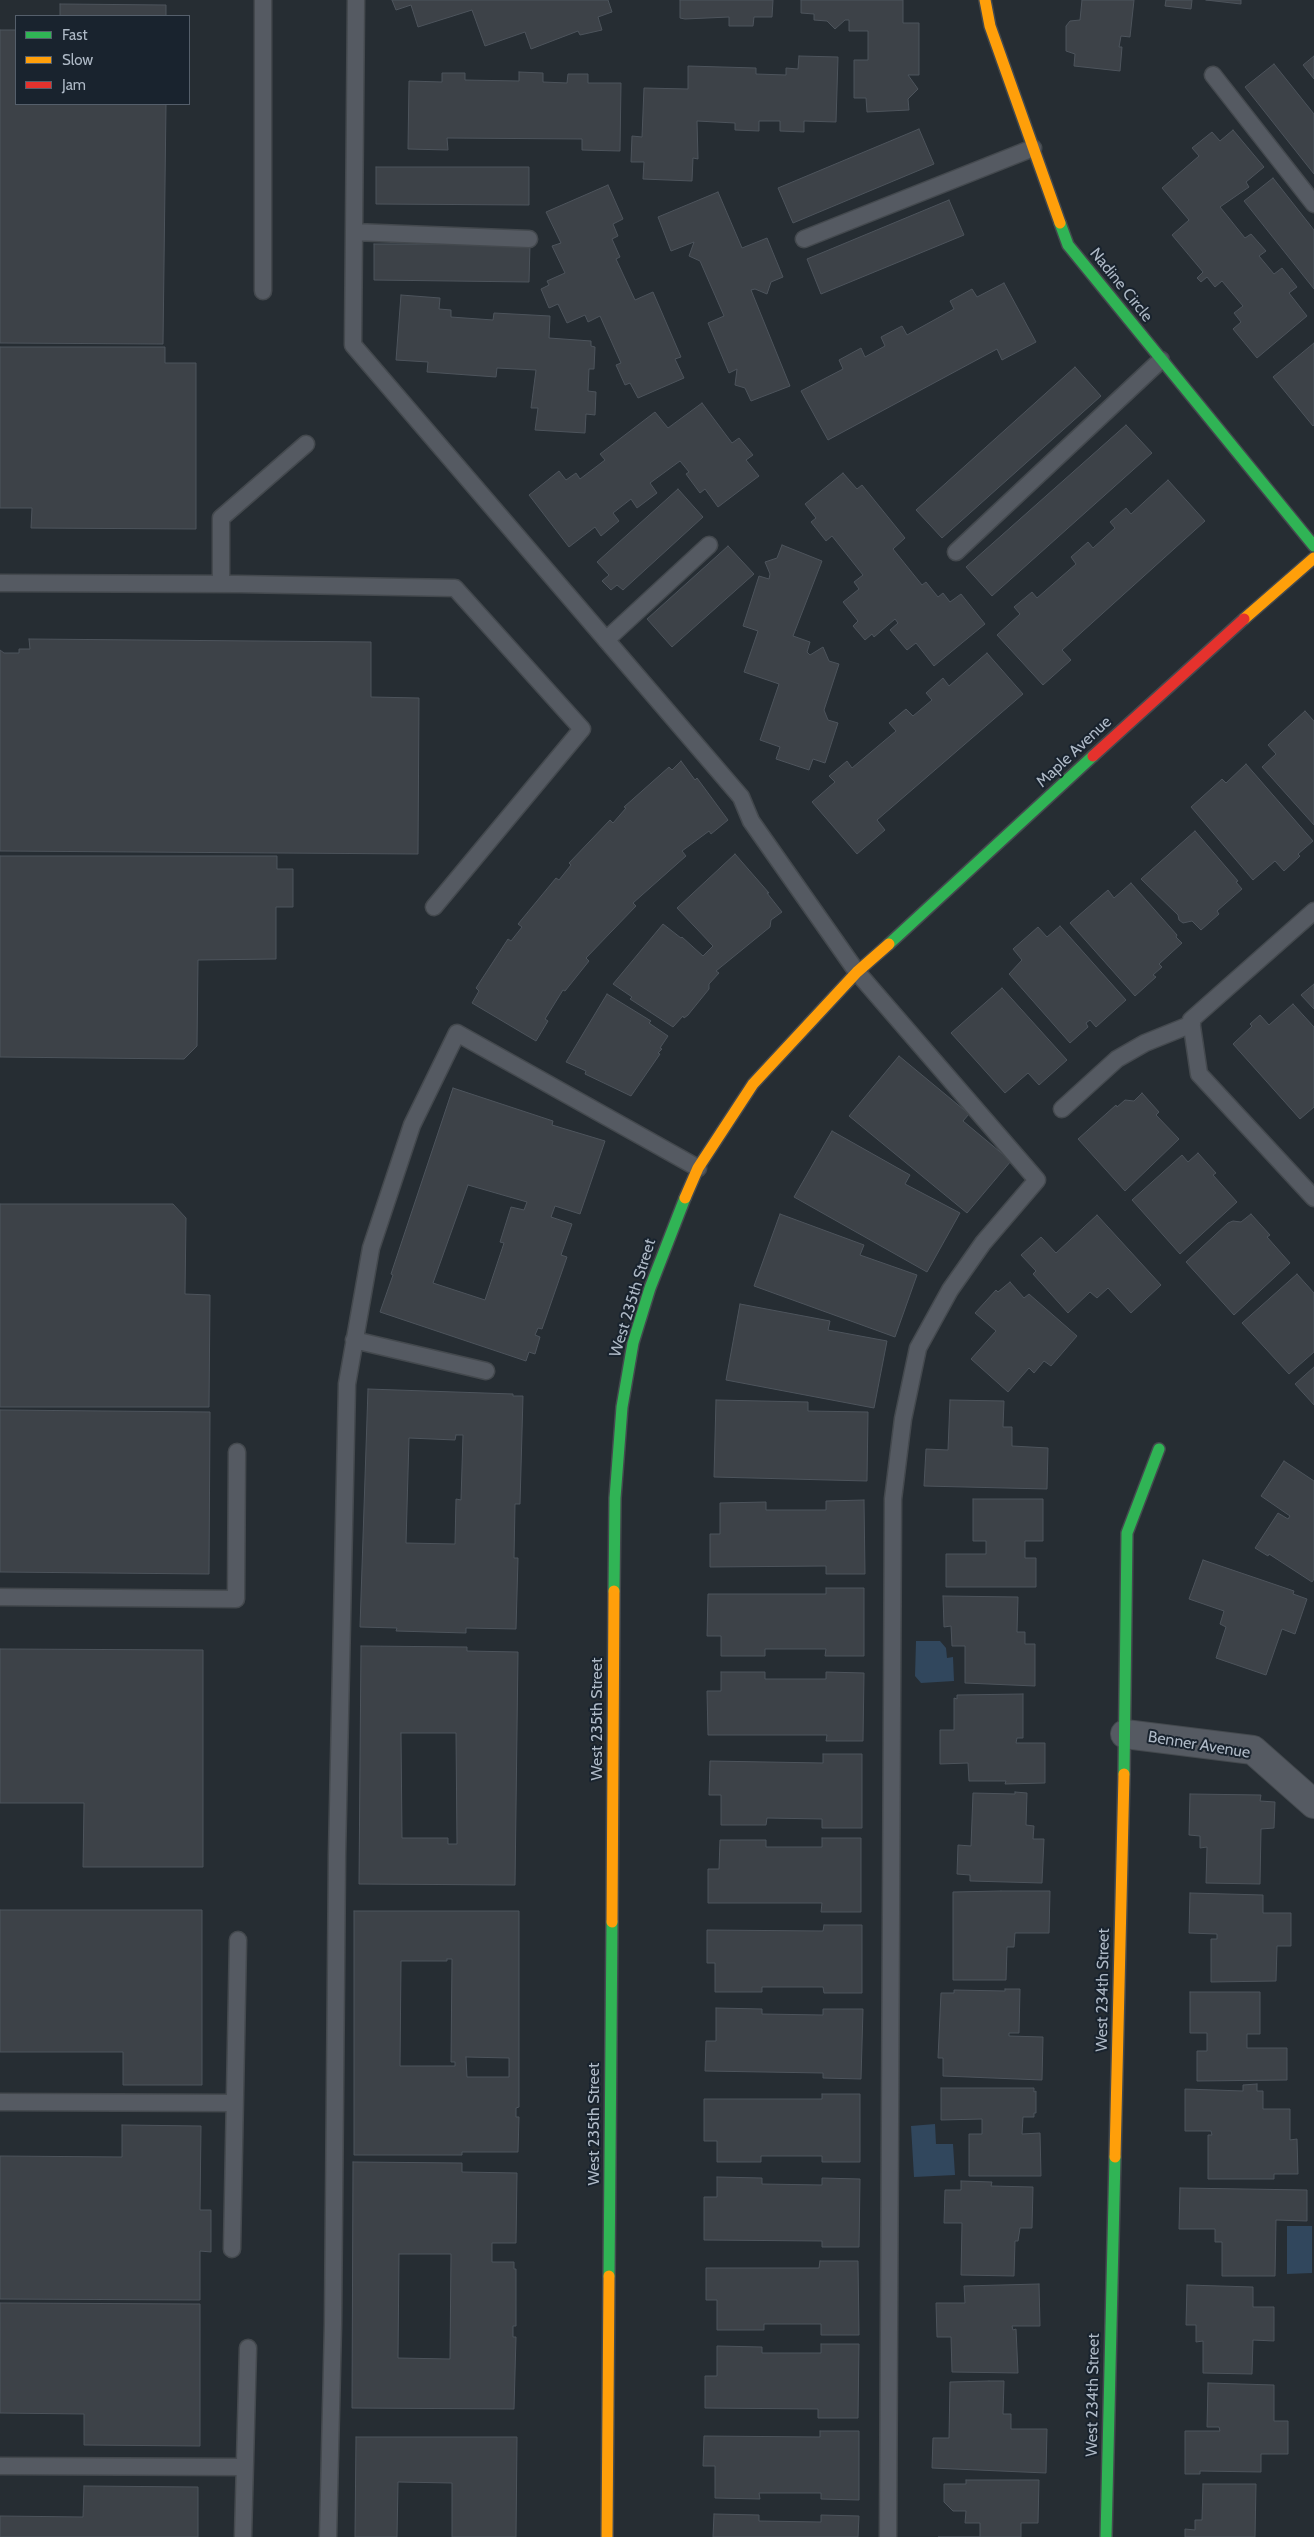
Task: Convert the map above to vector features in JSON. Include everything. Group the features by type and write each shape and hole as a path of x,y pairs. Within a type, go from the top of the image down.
{"street":[{"name":"Nadine Circle","path":"985,0 990,26 1068,245 1314,546"},
{"name":"Maple Avenue","path":"857,972 975,866 1193,664 1314,558"},
{"name":"West 235th Street","path":"607,2537 615,1498 622,1407 633,1344 669,1235 698,1168 753,1084 857,972"},
{"name":"West 234th Street","path":"1106,2537 1128,1533 1159,1449"},
{"name":"Benner Avenue","path":"1125,1734 1253,1750 1314,1804"}],"lane":[{"path":"263,0 263,291"},
{"path":"356,0 353,345 741,797 751,821 857,972 1037,1180 983,1243 950,1290 918,1348 903,1419 893,1499 888,2537"},
{"path":"1213,75 1314,204"},
{"path":"804,239 1033,148"},
{"path":"354,232 529,239"},
{"path":"956,552 1162,360"},
{"path":"221,584 221,518 306,444"},
{"path":"606,640 709,545"},
{"path":"0,583 455,588 582,729 434,907"},
{"path":"1314,911 1191,1020 1199,1074 1314,1198"},
{"path":"1062,1109 1117,1059 1145,1043 1192,1024"},
{"path":"328,2537 347,1394 354,1340 371,1248 412,1125 457,1033 698,1168"},
{"path":"354,1340 486,1371"},
{"path":"0,1597 236,1599 237,1452"},
{"path":"232,2249 238,1940"},
{"path":"0,2102 234,2103"},
{"path":"243,2537 248,2348"},
{"path":"0,2466 244,2467"}],"water":[{"path":"916,1641 940,1641 946,1648 947,1658 953,1657 954,1681 921,1683 915,1676"},
{"path":"935,2124 936,2144 953,2144 955,2175 914,2177 911,2126"},
{"path":"1287,2226 1312,2226 1312,2273 1287,2274"}],"building":[{"path":"392,0 608,0 612,12 598,17 602,30 580,35 578,31 531,49 525,32 485,46 472,10 418,27 411,5 396,10"},
{"path":"680,0 773,0 772,17 754,17 753,26 729,26 729,17 685,19 680,18"},
{"path":"801,0 903,0 903,23 919,23 919,75 908,75 918,89 908,99 909,110 867,112 866,98 854,98 854,60 868,60 868,31 849,31 849,20 845,20 835,29 827,21 814,20 814,14 801,13"},
{"path":"1082,0 1134,0 1130,37 1121,36 1119,47 1122,47 1120,71 1074,66 1075,54 1066,51 1066,26 1070,21 1080,20"},
{"path":"1166,0 1192,0 1191,9 1165,6"},
{"path":"1206,0 1241,0 1241,4"},
{"path":"60,4 166,5 166,15 60,15"},
{"path":"0,30 15,30 15,105 166,105 163,344 0,343"},
{"path":"799,56 838,57 836,122 804,121 804,132 780,131 780,121 759,121 759,131 735,130 735,123 697,121 698,159 693,158 692,181 643,179 644,162 631,162 632,136 642,137 644,88 688,89 688,66 756,68 756,74 786,75 786,68 798,69"},
{"path":"1314,56 1314,79 1303,65"},
{"path":"1274,64 1314,114 1314,174 1245,87"},
{"path":"519,72 543,73 543,82 567,83 568,74 588,74 588,83 621,83 620,151 582,150 582,139 447,138 448,150 408,149 409,81 442,82 442,73 465,73 465,80 519,81"},
{"path":"919,129 934,164 793,223 778,188"},
{"path":"1233,130 1264,167 1246,182 1249,187 1220,207 1245,238 1251,234 1266,251 1259,256 1274,274 1282,268 1297,287 1289,293 1307,316 1257,358 1233,329 1241,322 1234,313 1243,306 1222,281 1215,287 1207,277 1201,282 1197,278 1203,272 1172,235 1189,220 1162,188 1199,156 1192,148 1212,132 1220,141"},
{"path":"376,167 529,167 529,205 376,204"},
{"path":"1273,178 1314,230 1314,289 1244,201"},
{"path":"608,185 623,219 613,224 618,236 612,239 620,257 616,259 635,300 653,292 681,357 675,359 684,378 638,398 630,383 625,385 616,365 621,363 600,316 588,322 585,315 567,323 558,304 549,308 541,289 549,285 547,281 565,273 552,246 561,243 546,212"},
{"path":"718,192 742,248 767,238 783,277 771,282 767,294 755,289 751,290 790,386 751,401 745,388 735,385 737,369 729,373 708,323 724,316 700,261 689,256 694,242 671,251 658,217"},
{"path":"949,200 964,235 821,294 807,259"},
{"path":"374,244 530,244 529,282 374,280"},
{"path":"1004,283 1036,342 1002,360 997,349 828,440 801,391 843,369 839,360 861,348 865,357 885,346 881,337 902,326 907,335 954,309 950,301 972,289 977,297"},
{"path":"401,295 440,298 439,309 451,310 451,317 493,320 494,313 550,316 549,338 591,341 591,346 595,347 594,369 589,369 588,391 596,392 595,415 586,414 585,433 535,430 538,408 531,408 536,370 497,368 496,377 427,372 428,362 396,360"},
{"path":"1314,343 1314,425 1313,426 1273,377"},
{"path":"0,347 165,347 165,363 196,363 196,529 31,528 32,508 0,508"},
{"path":"1075,367 1101,396 942,538 916,510"},
{"path":"702,403 732,443 739,438 753,455 746,460 759,476 718,507 705,489 700,493 686,474 689,472 680,461 650,483 657,493 637,508 631,499 613,513 619,521 601,536 595,527 569,547 529,495 559,471 566,480 576,473 580,479 605,460 600,454 655,412 668,428"},
{"path":"1126,425 1152,453 992,596 966,567"},
{"path":"843,473 857,489 862,485 905,538 893,549 922,585 926,582 938,597 943,593 950,602 961,594 985,624 934,666 916,643 907,650 890,630 898,623 895,619 874,637 872,634 865,640 853,626 858,621 843,602 859,589 854,582 863,575 832,536 826,541 811,522 816,518 805,504"},
{"path":"1168,480 1205,521 1062,650 1071,660 1043,685 997,635 1020,614 1014,607 1032,592 1037,598 1076,564 1071,557 1088,542 1093,548 1115,528 1110,522 1126,508 1131,514"},
{"path":"678,489 703,517 623,590 617,585 611,590 602,581 609,575 597,562"},
{"path":"782,545 822,561 793,636 810,642 807,652 810,655 823,647 829,661 839,664 824,710 828,720 838,723 825,763 813,759 809,770 776,759 780,747 760,740 779,684 744,672 758,631 743,626 759,576 769,579 770,574 765,562 777,558"},
{"path":"728,546 754,574 672,647 647,619"},
{"path":"29,639 371,642 371,697 419,698 418,854 0,851 0,650 4,653 19,653 19,649 30,649"},
{"path":"987,653 1023,694 877,820 885,830 857,854 812,802 835,782 829,776 847,761 852,768 896,731 889,723 906,709 913,716 932,700 926,693 943,678 949,686"},
{"path":"1305,711 1314,721 1314,825 1262,767 1276,754 1268,745"},
{"path":"681,761 695,780 697,778 728,820 711,834 709,831 682,851 686,856 633,903 636,906 586,958 589,961 565,991 563,990 545,1019 548,1021 536,1041 472,1003 479,991 476,988 508,939 511,941 522,927 518,924 556,878 559,880 571,865 569,863 610,820 613,823 626,808 624,807 669,767 672,770"},
{"path":"1246,764 1313,841 1298,854 1300,856 1284,871 1275,861 1253,880 1191,807 1222,779 1226,783"},
{"path":"1195,831 1238,881 1236,882 1242,889 1217,911 1219,914 1201,930 1192,921 1183,923 1179,920 1178,915 1141,879"},
{"path":"735,854 769,893 767,893 782,912 771,920 770,927 716,971 719,973 709,984 709,989 688,1015 684,1018 683,1016 673,1027 630,999 632,997 613,984 663,924 682,937 703,956 713,946 677,908"},
{"path":"0,856 277,856 277,869 293,869 293,907 276,907 276,959 198,960 197,1046 184,1059 0,1057"},
{"path":"1131,883 1182,943 1159,964 1162,967 1153,975 1156,977 1135,996 1070,923 1108,890 1114,898"},
{"path":"1060,926 1126,1000 1096,1027 1090,1020 1086,1023 1088,1027 1070,1043 1009,974 1022,960 1013,949 1038,927 1047,937"},
{"path":"1314,984 1314,1009 1301,995"},
{"path":"1002,988 1067,1060 1039,1085 1028,1073 1005,1093 951,1033"},
{"path":"607,994 651,1021 649,1023 668,1036 660,1048 662,1049 658,1053 660,1054 631,1096 585,1074 586,1071 566,1062"},
{"path":"1293,1004 1314,1027 1314,1107 1300,1119 1233,1044 1252,1026 1250,1024 1260,1015 1269,1025"},
{"path":"899,1056 969,1114 963,1121 1011,1161 967,1213 849,1116"},
{"path":"453,1088 553,1121 552,1125 605,1141 580,1214 555,1206 551,1217 572,1224 561,1255 567,1257 542,1329 538,1328 535,1335 540,1337 535,1354 529,1352 526,1361 380,1312 393,1275 391,1274","holes":["468,1185 527,1202 524,1210 511,1207 500,1242 504,1243 485,1300 433,1283"]},
{"path":"1142,1093 1159,1112 1156,1115 1179,1139 1125,1191 1078,1139 1116,1105 1117,1107 1125,1100 1134,1101"},
{"path":"832,1131 910,1175 905,1184 960,1213 927,1272 794,1197"},
{"path":"1198,1153 1216,1173 1213,1175 1237,1202 1180,1254 1132,1200 1182,1155 1188,1162"},
{"path":"0,1204 173,1204 186,1218 185,1294 210,1295 209,1407 0,1407"},
{"path":"780,1214 864,1245 860,1255 917,1275 895,1337 754,1286"},
{"path":"1251,1214 1270,1235 1267,1237 1290,1263 1234,1315 1186,1262 1228,1223 1233,1221 1241,1222"},
{"path":"1097,1215 1161,1285 1131,1313 1108,1288 1097,1298 1090,1292 1068,1313 1033,1274 1036,1271 1021,1255 1041,1237 1056,1253"},
{"path":"1297,1274 1314,1293 1314,1352 1289,1374 1242,1323"},
{"path":"1010,1282 1024,1298 1029,1294 1077,1336 1051,1366 1044,1361 1034,1373 1029,1368 1008,1392 971,1359 996,1331 975,1313 996,1290 998,1292"},
{"path":"740,1304 830,1321 828,1330 887,1341 874,1408 726,1380"},
{"path":"1314,1367 1314,1405 1295,1384"},
{"path":"368,1389 513,1394 513,1396 523,1396 520,1504 515,1504 514,1558 518,1558 516,1629 466,1628 466,1633 396,1631 397,1628 360,1627","holes":["456,1435 463,1435 461,1500 456,1499 455,1544 406,1543 409,1438 455,1440"]},
{"path":"716,1400 808,1402 808,1411 868,1412 867,1481 714,1477"},
{"path":"950,1400 1004,1401 1003,1427 1012,1427 1012,1446 1048,1448 1047,1489 924,1486 926,1449 948,1450"},
{"path":"0,1410 210,1412 209,1574 0,1572"},
{"path":"1284,1461 1314,1481 1314,1579 1312,1582 1269,1554 1268,1556 1255,1548 1278,1513 1288,1519 1290,1516 1261,1496"},
{"path":"973,1499 1043,1499 1043,1541 1025,1541 1025,1558 1036,1558 1036,1587 946,1587 946,1554 986,1554 986,1541 973,1541"},
{"path":"864,1500 865,1574 826,1574 826,1566 710,1567 710,1534 720,1534 720,1503 766,1502 766,1510 826,1510 826,1501"},
{"path":"1203,1560 1294,1591 1293,1594 1307,1599 1295,1634 1282,1629 1266,1675 1216,1658 1226,1627 1220,1624 1224,1611 1189,1599"},
{"path":"826,1588 864,1588 864,1656 825,1656 826,1649 765,1649 765,1656 721,1656 721,1636 707,1636 708,1594 826,1594"},
{"path":"943,1596 1018,1597 1017,1632 1025,1632 1025,1644 1035,1644 1035,1686 965,1683 965,1646 952,1646 951,1626 944,1627"},
{"path":"361,1646 467,1647 467,1651 518,1652 515,1885 359,1884","holes":["401,1733 456,1733 457,1844 448,1844 448,1838 402,1838"]},
{"path":"0,1649 203,1650 203,1867 83,1867 84,1803 0,1803"},
{"path":"721,1672 765,1672 765,1679 826,1679 826,1672 864,1673 863,1741 826,1741 827,1735 708,1735 707,1691 721,1691"},
{"path":"1023,1694 1023,1738 1017,1738 1016,1743 1045,1743 1045,1783 1005,1784 1006,1781 969,1781 968,1763 940,1764 940,1730 954,1730 954,1698 957,1699 957,1695"},
{"path":"823,1754 862,1754 862,1828 822,1828 822,1819 767,1818 766,1825 721,1825 721,1795 709,1795 710,1761 823,1763"},
{"path":"1015,1792 1027,1793 1026,1825 1034,1826 1033,1839 1044,1839 1042,1883 970,1881 970,1875 957,1874 958,1845 971,1846 973,1793 1015,1794"},
{"path":"1190,1794 1261,1795 1260,1801 1275,1802 1274,1828 1261,1829 1260,1884 1206,1883 1207,1847 1200,1848 1200,1836 1189,1835"},
{"path":"822,1838 861,1838 861,1912 821,1912 822,1903 708,1903 708,1869 719,1869 720,1840 766,1840 766,1847 822,1847"},
{"path":"1050,1891 1049,1933 1015,1933 1014,1947 1007,1947 1006,1980 953,1980 953,1892"},
{"path":"1190,1893 1263,1895 1263,1913 1291,1913 1291,1946 1277,1946 1276,1981 1211,1982 1211,1939 1217,1939 1217,1934 1189,1933"},
{"path":"0,1910 202,1910 202,2085 123,2085 123,2052 0,2052"},
{"path":"354,1911 519,1911 519,2107 516,2108 516,2117 519,2117 518,2152 462,2152 462,2155 354,2155","holes":["447,1959 452,1959 451,2062 455,2062 455,2066 400,2066 401,1961 447,1961","466,2057 509,2058 509,2077 467,2077"]},
{"path":"824,1925 862,1925 862,1993 824,1993 823,1987 762,1987 762,1992 715,1992 715,1963 707,1963 707,1930 823,1931"},
{"path":"1005,1989 1020,1989 1019,2033 1009,2033 1009,2036 1043,2037 1042,2080 943,2076 943,2058 938,2058 941,1993 954,1993 954,1990 1005,1991"},
{"path":"1190,1992 1260,1992 1260,2034 1247,2034 1247,2048 1287,2048 1287,2080 1197,2081 1197,2051 1207,2051 1207,2033 1190,2033"},
{"path":"716,2008 762,2009 762,2014 823,2015 823,2009 863,2009 861,2079 823,2078 823,2073 705,2071 706,2041 716,2041"},
{"path":"1257,2084 1257,2091 1263,2091 1263,2109 1290,2109 1290,2140 1297,2139 1298,2174 1274,2174 1274,2179 1208,2179 1208,2135 1212,2135 1211,2131 1185,2131 1185,2089 1243,2091 1243,2085"},
{"path":"941,2088 1034,2088 1034,2092 1036,2091 1036,2113 1034,2113 1034,2117 1023,2117 1022,2134 1040,2133 1041,2176 969,2176 969,2134 982,2134 982,2119 941,2120"},
{"path":"822,2094 860,2094 860,2162 822,2162 822,2156 761,2156 761,2162 717,2162 717,2141 704,2141 704,2099 822,2099"},
{"path":"122,2125 201,2126 200,2210 211,2210 211,2252 200,2251 200,2300 0,2299 0,2156 122,2157"},
{"path":"353,2162 462,2163 462,2172 517,2173 516,2243 492,2243 492,2262 514,2262 514,2269 516,2269 516,2326 513,2326 513,2337 516,2337 514,2409 352,2408","holes":["399,2254 451,2254 450,2359 398,2358"]},
{"path":"717,2177 762,2178 762,2184 822,2185 822,2178 860,2179 859,2247 822,2247 822,2241 704,2240 704,2197 717,2197"},
{"path":"961,2181 992,2182 991,2186 1033,2187 1032,2228 1020,2228 1018,2241 1015,2241 1014,2276 961,2275 962,2223 944,2223 945,2190 961,2190"},
{"path":"1180,2188 1307,2190 1307,2221 1276,2220 1275,2276 1222,2276 1222,2242 1215,2242 1215,2229 1179,2229"},
{"path":"820,2261 858,2261 859,2335 821,2335 821,2324 764,2324 764,2330 717,2330 717,2300 706,2300 706,2268 819,2268"},
{"path":"1039,2284 1040,2326 1012,2326 1013,2330 1016,2329 1018,2373 952,2372 951,2337 937,2337 936,2303 965,2303 964,2286"},
{"path":"1187,2285 1253,2287 1253,2307 1274,2307 1274,2341 1253,2340 1252,2374 1203,2373 1203,2341 1196,2342 1196,2325 1186,2325"},
{"path":"0,2303 200,2304 200,2446 84,2445 84,2414 0,2413"},
{"path":"821,2344 859,2344 858,2418 818,2418 818,2409 705,2408 705,2376 717,2376 717,2346 762,2347 762,2353 821,2353"},
{"path":"1004,2381 1003,2414 1011,2414 1011,2429 1047,2429 1046,2473 932,2468 933,2438 949,2438 950,2382"},
{"path":"1208,2383 1274,2385 1274,2421 1288,2421 1288,2454 1261,2454 1261,2472 1200,2471 1200,2474 1185,2474 1185,2431 1220,2431 1219,2427 1207,2427"},
{"path":"820,2431 859,2431 859,2500 821,2499 821,2493 759,2493 760,2499 715,2498 715,2466 703,2466 704,2436 820,2437"},
{"path":"356,2437 517,2437 516,2537 452,2537 452,2483 398,2482 397,2537 355,2537"},
{"path":"966,2480 1039,2480 1038,2523 1021,2523 1021,2537 980,2537 980,2523 965,2523 966,2511 953,2511 944,2502 944,2484 966,2484"},
{"path":"1203,2484 1256,2484 1255,2537 1185,2537 1185,2529 1195,2530 1195,2520 1202,2520"},
{"path":"84,2486 198,2487 198,2537 0,2537 0,2516 83,2517"},
{"path":"714,2514 759,2515 759,2521 821,2522 821,2515 859,2516 858,2537 713,2537"}],"traffic: fast":[{"path":"1060,223 1068,245 1314,546"},
{"path":"889,944 1093,756"},
{"path":"614,1591 615,1498 622,1407 633,1343 650,1288 685,1198"},
{"path":"1124,1774 1127,1533 1159,1449"},
{"path":"609,2276 612,1922"},
{"path":"1106,2537 1115,2157"}],"traffic: slow":[{"path":"985,0 990,26 1060,223"},
{"path":"1244,619 1314,558"},
{"path":"685,1198 698,1168 753,1084 857,972 889,944"},
{"path":"612,1922 614,1591"},
{"path":"1115,2157 1124,1774"},
{"path":"607,2537 609,2276"}],"traffic: jam":[{"path":"1093,756 1244,619"}]}
